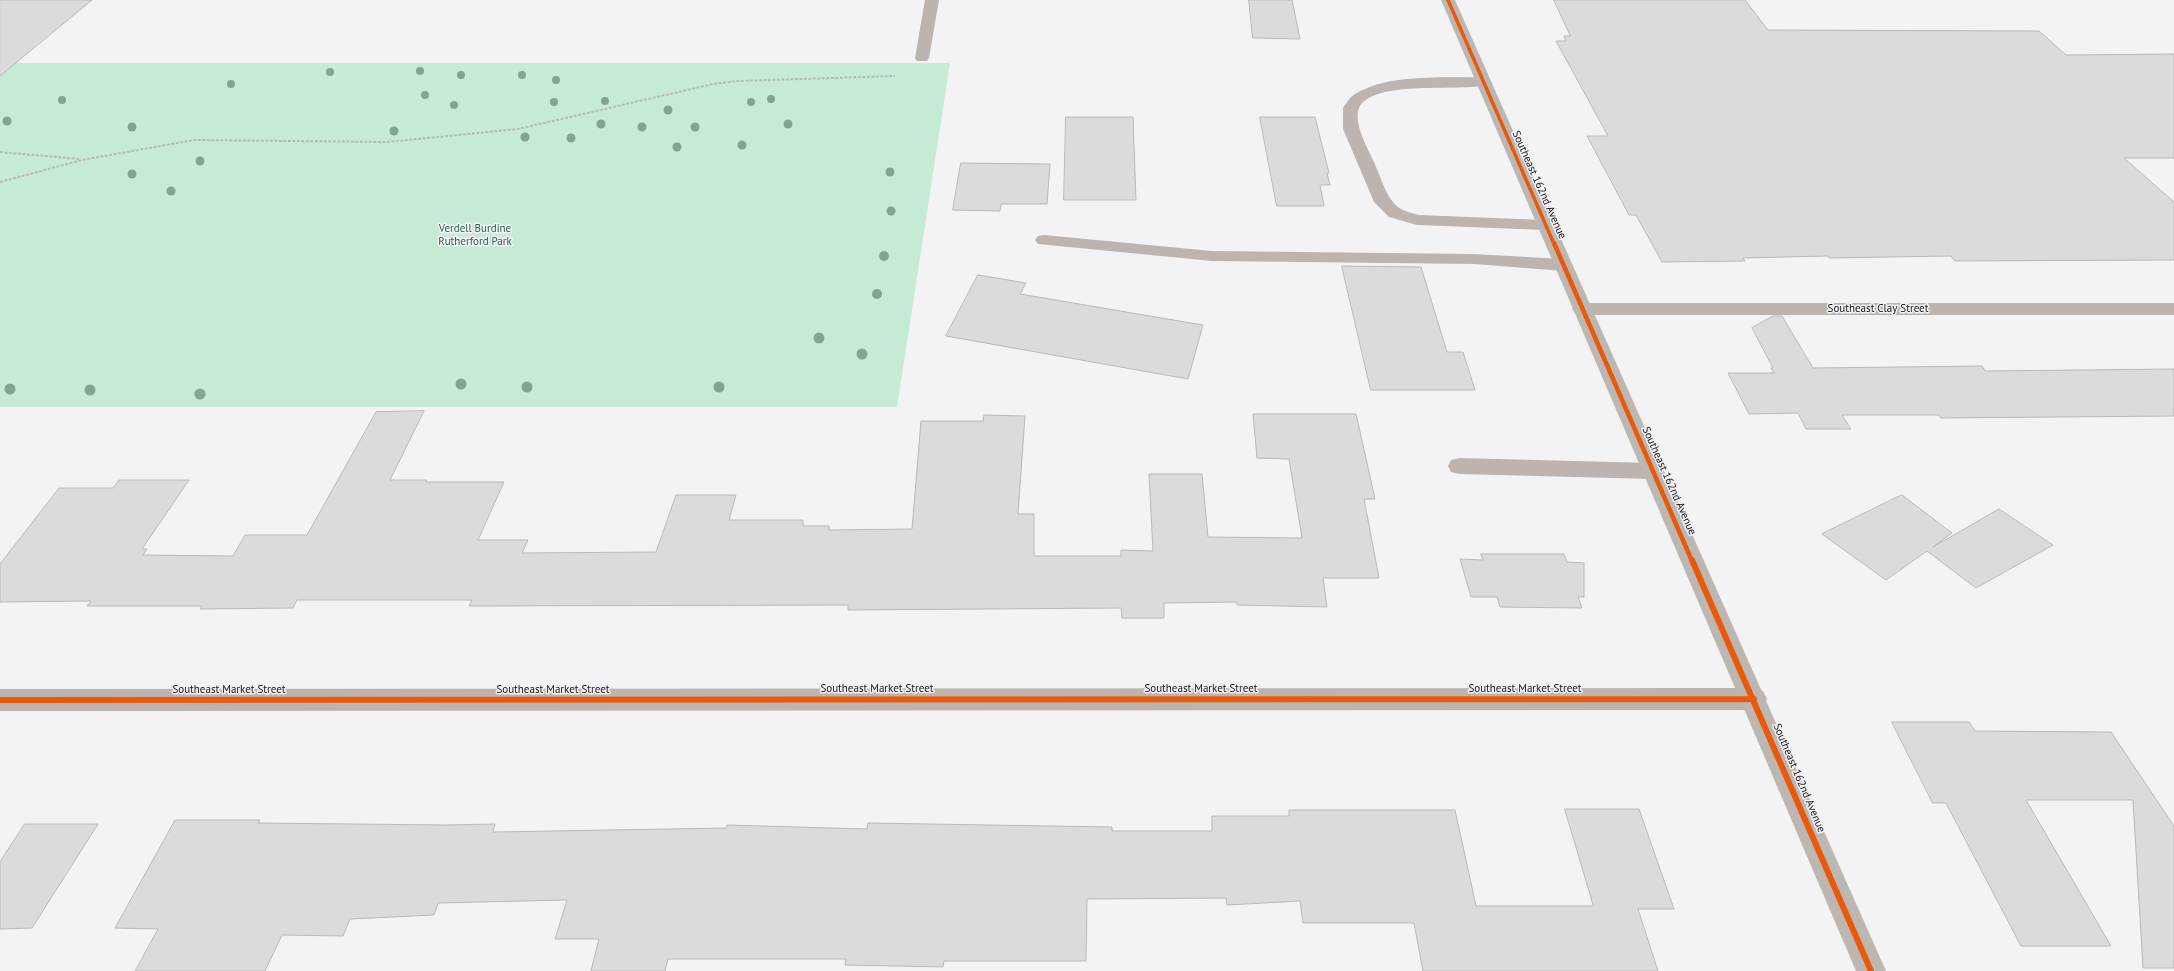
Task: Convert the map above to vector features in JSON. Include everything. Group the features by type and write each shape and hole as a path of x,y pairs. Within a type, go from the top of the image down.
{"main road":[{"name":"Southeast 162nd Avenue","path":"1448,0 1754,699 1871,971"}],"street":[{"path":"922,58 932,0"},
{"path":"1483,82 1417,83 1385,88 1362,96 1351,108 1351,129 1383,202 1395,213 1417,220 1545,224"},
{"path":"1044,240 1212,256 1474,259 1563,265"},
{"name":"Southeast Clay Street","path":"1582,309 2174,309"},
{"path":"1459,466 1653,471"},
{"name":"Southeast Market Street","path":"0,700 1754,699"}],"path":[{"path":"0,182 82,160 194,140 387,142 510,130 713,84 738,81 884,78 905,74 918,67 922,58"},
{"path":"0,152 82,160"}],"green space":[{"name":"Verdell Burdine Rutherford Park","path":"0,63 950,63 897,407 0,407"}],"building":[{"path":"0,0 92,0 0,76"},
{"path":"1249,0 1292,0 1300,39 1253,38"},
{"path":"1554,0 1745,0 1768,30 2039,31 2066,55 2174,54 2174,158 2124,158 2174,202 2174,260 1955,261 1951,256 1829,258 1828,256 1743,258 1745,261 1662,262 1636,215 1629,215 1587,136 1608,136 1556,41 1566,41 1564,36 1570,36"},
{"path":"1066,117 1133,117 1136,200 1064,200"},
{"path":"1260,117 1315,117 1329,173 1327,173 1330,185 1320,185 1324,206 1277,206"},
{"path":"961,163 1050,164 1047,204 1001,204 1000,211 953,210"},
{"path":"1342,266 1421,267 1447,352 1463,352 1475,390 1371,390"},
{"path":"978,275 1026,283 1020,294 1203,325 1188,379 946,336"},
{"path":"1773,316 1782,316 1813,368 1982,366 1985,371 2174,369 2174,416 1941,418 1939,415 1842,415 1851,429 1806,429 1798,413 1749,414 1728,373 1774,373 1771,368 1773,368 1752,328"},
{"path":"424,411 390,480 427,480 426,482 504,482 478,540 528,540 522,553 656,552 676,495 736,495 729,520 803,520 803,526 829,526 829,530 912,529 921,421 983,421 984,415 1025,416 1018,514 1034,514 1034,556 1121,556 1121,550 1153,551 1149,474 1202,474 1208,537 1302,538 1289,459 1257,458 1253,414 1356,414 1375,499 1364,499 1379,578 1323,578 1327,607 1237,605 1237,602 1164,603 1164,618 1122,618 1121,608 848,610 848,605 469,606 472,600 297,600 293,608 200,609 202,606 87,606 91,601 0,602 0,564 59,488 113,488 119,480 189,480 142,549 147,549 143,555 233,556 245,535 307,535 376,412"},
{"path":"1902,495 1952,533 1933,547 1999,509 2053,545 1976,588 1927,551 1886,580 1822,534"},
{"path":"1481,554 1564,554 1567,562 1584,563 1584,597 1578,597 1582,608 1500,607 1497,597 1471,597 1460,559 1483,560"},
{"path":"1892,722 1969,722 1975,731 2111,732 2174,826 2174,968 2143,968 2133,800 2026,800 2111,946 2021,946 1946,803 1933,803"},
{"path":"1565,809 1639,809 1674,909 1638,909 1658,971 1423,971 1414,923 1303,923 1300,901 1227,905 1226,898 1087,899 1086,961 944,961 943,967 845,965 846,959 668,959 665,971 591,971 599,939 555,939 567,900 438,903 434,915 350,919 343,936 282,935 265,971 135,971 158,929 115,928 175,820 260,820 258,823 446,825 495,824 493,832 726,828 727,825 867,829 868,823 1112,827 1112,831 1212,831 1212,816 1289,816 1289,810 1455,810 1476,906 1593,906"},
{"path":"25,824 98,824 32,928 0,929 0,862"}],"cycle path":[{"path":"1448,0 1871,971"},
{"path":"0,700 1754,699"}]}
